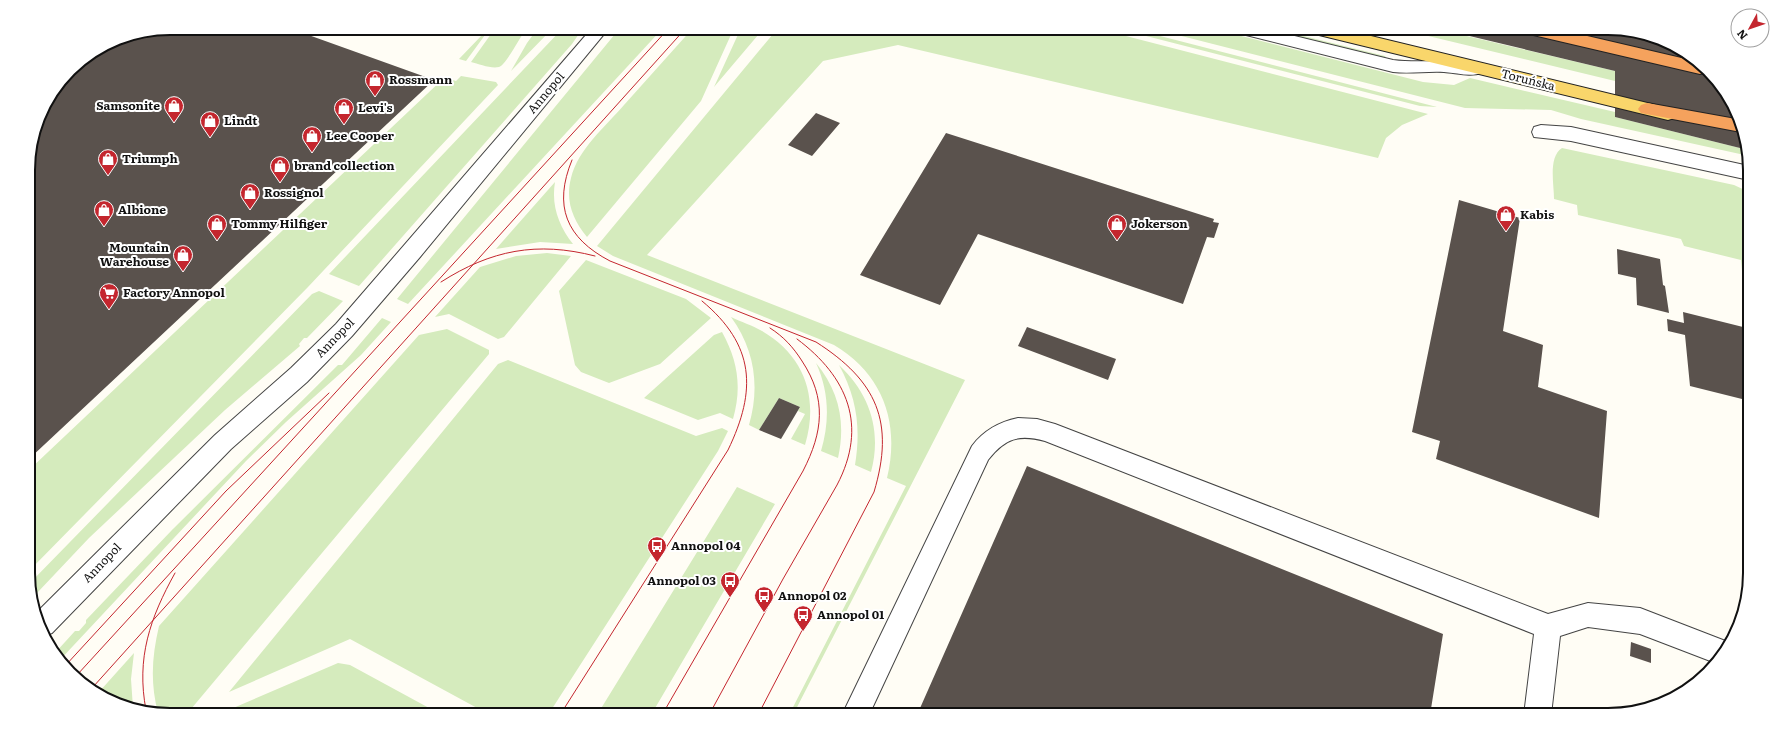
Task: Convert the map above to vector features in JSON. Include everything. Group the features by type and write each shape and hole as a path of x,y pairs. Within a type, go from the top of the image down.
{"highway":[{"path":"1559,35 1696,67"},
{"path":"1647,109 1735,125"}],"main road":[{"name":"Toruńska","path":"1343,35 1737,131"}],"street":[{"name":"Annopol","path":"44,623 171,493 344,330 596,35"},
{"path":"1268,35 1393,66 1410,68 1455,66 1494,72"},
{"path":"1541,132 1571,134 1743,173"},
{"path":"858,708 980,453 993,437 1013,428 1036,428 1047,431 1548,628 1588,615 1640,621 1718,651"},
{"path":"1538,708 1548,628"}],"green space":[{"path":"482,35 485,35 466,61 459,59"},
{"path":"490,35 522,35 505,61 499,67 489,67 471,62"},
{"path":"533,35 546,35 511,71"},
{"path":"556,35 578,35 572,44 359,286 329,274"},
{"path":"614,35 657,35 408,304 397,299"},
{"path":"687,35 731,35 701,101 587,237 574,217 570,202 569,186 580,157 593,138"},
{"path":"738,35 758,35 714,87"},
{"path":"772,35 1122,35 1428,114 1402,125 1386,138 1378,158 898,45 823,61 647,255 965,380 797,708 793,708 906,486 887,478 891,458 891,439 889,420 884,402 876,386 865,371 851,357 834,345 613,256 597,246"},
{"path":"1142,35 1156,35 1437,107 1420,106"},
{"path":"1178,35 1238,35 1423,82 1454,85 1470,78 1615,112 1615,117 1741,148 1742,154 1581,119 1551,110 1465,108"},
{"path":"1286,35 1300,35 1385,56 1387,59"},
{"path":"1424,35 1463,35 1615,71 1615,81"},
{"path":"461,76 496,82 498,85 308,287 35,565 35,464 445,77 456,81"},
{"path":"1562,148 1734,185 1743,189 1743,271 1741,260 1684,246 1681,239 1578,215 1577,205 1554,199 1553,164 1558,152"},
{"path":"555,182 554,199 557,215 560,223 573,244 540,242 496,249"},
{"path":"547,253 571,256 504,337 498,339 449,314 435,317 480,267 516,256"},
{"path":"586,260 686,299 711,318 660,364 609,383 581,372 575,365 559,291"},
{"path":"319,291 343,301 307,338 304,338 299,344 300,346 225,410 89,538 36,593 35,578 312,294"},
{"path":"731,317 762,331 777,341 789,353 798,366 805,380 809,395 809,428 805,445 791,439 805,414 798,411 800,407 779,398 759,430 749,425 754,397 753,369 745,342"},
{"path":"382,318 391,322 361,355 286,422 246,461 64,656 59,649 75,631 79,631 86,623 86,620 172,530 338,365 342,365"},
{"path":"447,329 489,350 489,354 192,708 156,707 153,680 153,659 159,626 419,335"},
{"path":"722,332 732,353 737,374 738,385 736,407 733,419 720,413 698,420 644,398 714,335"},
{"path":"508,360 696,436 722,428 728,431 718,451 553,708 477,708 350,639 229,692 498,364"},
{"path":"816,363 830,385 839,408 841,432 838,458 821,451 826,429 827,406 824,384"},
{"path":"839,365 859,388 871,414 875,442 871,472 855,465 858,438 854,401"},
{"path":"737,487 775,504 655,708 601,708"},
{"path":"134,653 131,679 133,703 110,694 102,689"},
{"path":"338,663 350,665 429,708 233,708"}],"building":[{"name":"Factory Annopol","path":"309,35 434,80 35,453 35,161 45,118 53,102 74,74 102,53 118,45 152,36"},
{"path":"1465,35 1608,35 1626,36 1652,42 1683,58 1697,68 1710,81 1725,102 1733,118 1741,148 1615,117 1615,71"},
{"path":"816,113 840,123 812,156 788,145"},
{"path":"946,133 1214,219 1213,222 1219,223 1214,238 1207,237 1183,304 978,234 940,305 860,275"},
{"path":"1459,200 1520,218 1503,331 1543,345 1538,387 1607,411 1599,518 1436,459 1440,441 1412,432"},
{"path":"1617,249 1660,259 1663,285 1665,286 1669,313 1637,305 1636,278 1618,274"},
{"path":"1683,312 1743,327 1743,399 1690,386 1685,335 1668,331 1667,319 1684,323"},
{"path":"1027,327 1116,359 1108,380 1018,346"},
{"path":"779,398 800,407 781,439 759,430"},
{"path":"1027,466 1443,634 1431,708 920,708"},
{"path":"1631,642 1651,649 1651,663 1630,656"}],"tram line":[{"path":"79,673 663,35"},
{"path":"473,264 680,35"},
{"path":"572,160 566,177 564,192 564,206 567,219 583,242 595,252 610,261 816,342 837,357 854,372 867,388 876,405 881,424 882,445 880,467 874,492 762,708"},
{"path":"473,264 515,251 534,249 574,251 595,256"},
{"path":"152,621 473,264"},
{"path":"441,282 473,264"},
{"path":"564,708 728,450 744,408 746,370 741,352 732,334 720,318 702,301"},
{"path":"666,708 803,471 815,443 819,416 819,402 816,389 810,375 795,351 784,339 770,328"},
{"path":"713,708 783,579 837,485 846,463 851,443 851,423 848,404 840,386 815,354 797,339"},
{"path":"68,662 226,491 329,393"},
{"path":"152,621 175,573"},
{"path":"95,685 152,621"},
{"path":"145,706 143,691 144,656 152,621"}],"place":[{"name":"Rossmann","path":"375,97"},
{"name":"Samsonite","path":"174,123"},
{"name":"Levi's","path":"344,125"},
{"name":"Lindt","path":"210,138"},
{"name":"Lee Cooper","path":"312,153"},
{"name":"Triumph","path":"108,176"},
{"name":"brand collection","path":"280,183"},
{"name":"Rossignol","path":"250,210"},
{"name":"Albione","path":"104,227"},
{"name":"Kabis","path":"1506,232"},
{"name":"Tommy Hilfiger","path":"217,241"},
{"name":"Jokerson","path":"1117,241"},
{"name":"Mountain Warehouse","path":"183,272"},
{"name":"Factory Annopol","path":"109,310"},
{"name":"Annopol 04","path":"657,563"},
{"name":"Annopol 03","path":"730,598"},
{"name":"Annopol 02","path":"764,613"},
{"name":"Annopol 01","path":"803,632"}]}
